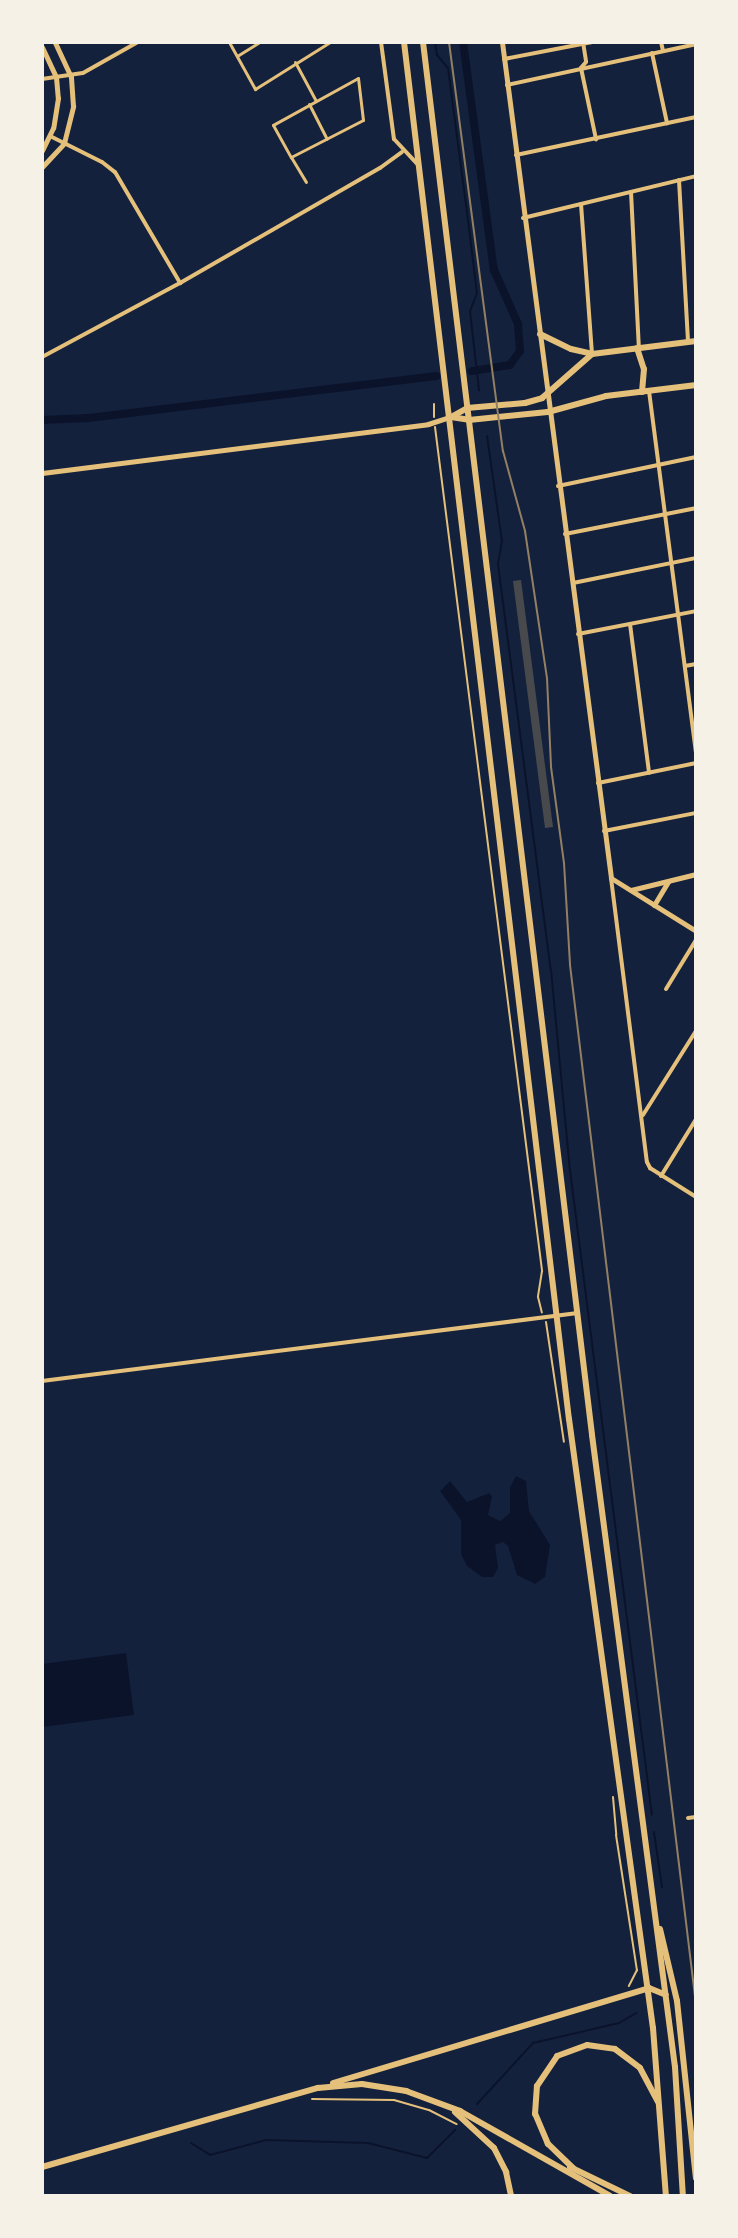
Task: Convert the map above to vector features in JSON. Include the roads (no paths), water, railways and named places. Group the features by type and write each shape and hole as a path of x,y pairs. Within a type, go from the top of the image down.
{"main road":[{"path":"404,42 517,960 569,1419 649,1988 662,2115 666,2196"},
{"path":"423,42 578,1313 666,1996 680,2116 683,2196"},
{"path":"540,334 571,349 592,354 692,341"},
{"path":"638,348 644,369 645,391"},
{"path":"451,417 467,408 525,403 548,394 592,354"},
{"path":"451,417 469,420 548,412 597,398 696,385"},
{"path":"517,960 535,958"},
{"path":"526,1038 545,1035"},
{"path":"546,1211 565,1208"},
{"path":"656,1918 677,2001 696,2178"},
{"path":"42,2167 649,1988 659,1989 666,1996"},
{"path":"573,2168 543,2137 534,2108 539,2080 563,2052 595,2045 623,2053 645,2075 662,2115"},
{"path":"318,2088 381,2086 438,2102 537,2153 610,2196"},
{"path":"438,2102 474,2127 494,2148 506,2172 511,2196"},
{"path":"537,2153 630,2196"}],"street":[{"path":"42,167 64,143 72,115 71,77 55,42"},
{"path":"119,42 124,50"},
{"path":"42,79 71,77 138,42"},
{"path":"229,42 255,89 330,42"},
{"path":"237,56 259,42"},
{"path":"381,42 392,129 402,152 420,166"},
{"path":"502,42 647,1162 661,1176 696,1197"},
{"path":"504,59 592,42"},
{"path":"661,42 663,51"},
{"path":"581,68 586,62 583,43"},
{"path":"507,85 696,44"},
{"path":"42,47 56,77 58,105 50,136 42,151"},
{"path":"652,53 667,123"},
{"path":"295,62 316,101"},
{"path":"581,68 596,139"},
{"path":"291,157 363,120 358,78 273,125 291,157 306,182"},
{"path":"309,104 327,139"},
{"path":"516,155 696,117"},
{"path":"50,136 102,162 118,176 180,283"},
{"path":"42,357 180,283 380,168 402,152"},
{"path":"523,218 696,176"},
{"path":"679,180 692,341"},
{"path":"631,192 638,348"},
{"path":"581,204 592,354"},
{"path":"645,391 659,465 696,752"},
{"path":"42,473 434,423 451,417"},
{"path":"558,486 696,457"},
{"path":"565,534 696,508"},
{"path":"571,583 696,558"},
{"path":"578,634 696,611"},
{"path":"630,624 649,773"},
{"path":"685,666 696,664"},
{"path":"598,783 696,763"},
{"path":"604,831 696,813"},
{"path":"630,890 696,874"},
{"path":"611,878 696,931"},
{"path":"654,905 668,881"},
{"path":"666,989 696,940"},
{"path":"642,1118 696,1031"},
{"path":"661,1176 696,1119"},
{"path":"42,1381 578,1313"},
{"path":"688,1818 696,1817"}],"water":[{"path":"516,1476 526,1481 529,1511 550,1545 545,1577 535,1584 517,1575 508,1546 503,1542 495,1545 498,1568 493,1577 482,1577 467,1566 461,1554 461,1520 440,1491 450,1481 467,1502 489,1493 492,1496 488,1515 500,1521 510,1513 510,1487"},
{"path":"126,1653 134,1715 42,1727 42,1664"}],"waterway":[{"path":"435,42 437,55 448,68 469,228 477,293 470,311 479,390"},
{"path":"463,42 494,270 518,324 520,351 510,365 471,371"},
{"path":"42,420 89,418 436,376"},
{"path":"487,436 502,541 498,564 551,970 569,1162 652,1815"},
{"path":"654,1832 662,1887"},
{"path":"477,2104 533,2043 619,2023 636,2013"},
{"path":"191,2143 210,2155 266,2140 368,2143 427,2158 455,2130"}],"railway":[{"path":"449,42 503,451 525,531 547,678 551,767 564,863 570,965 696,2005"}]}
